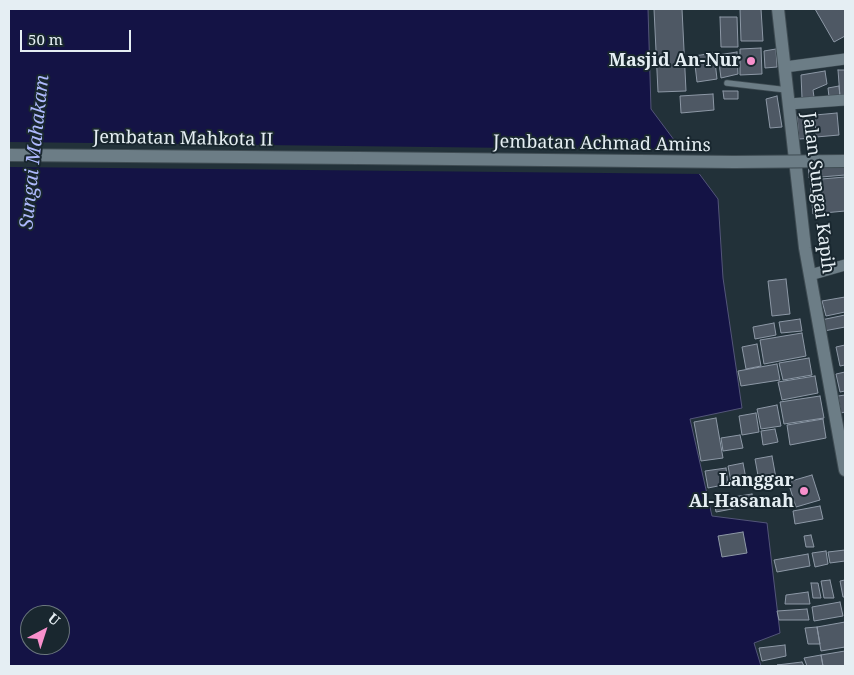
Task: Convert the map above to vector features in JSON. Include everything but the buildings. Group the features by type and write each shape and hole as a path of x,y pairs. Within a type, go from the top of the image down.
{"main road":[{"name":"Jalan Sungai Kapih","path":"778,9 796,184 810,275 845,470"},
{"name":"Jembatan Mahkota II","path":"9,155 358,158"},
{"name":"Jembatan Achmad Amins","path":"358,158 734,162 845,161"}],"street":[{"path":"785,67 845,59"},
{"path":"789,104 845,100"},
{"path":"810,275 845,265"}],"lane":[{"path":"727,83 787,90"}],"water":[{"name":"Sungai Mahakam","path":"9,9 648,9 651,109 718,199 723,278 742,408 690,419 712,516 767,523 780,633 754,643 761,666 9,666"}],"pier":[{"path":"9,142 685,150 703,174 9,167"}],"place":[{"name":"Masjid An-Nur","path":"751,61"},
{"name":"Langgar Al-Hasanah","path":"804,491"}]}
